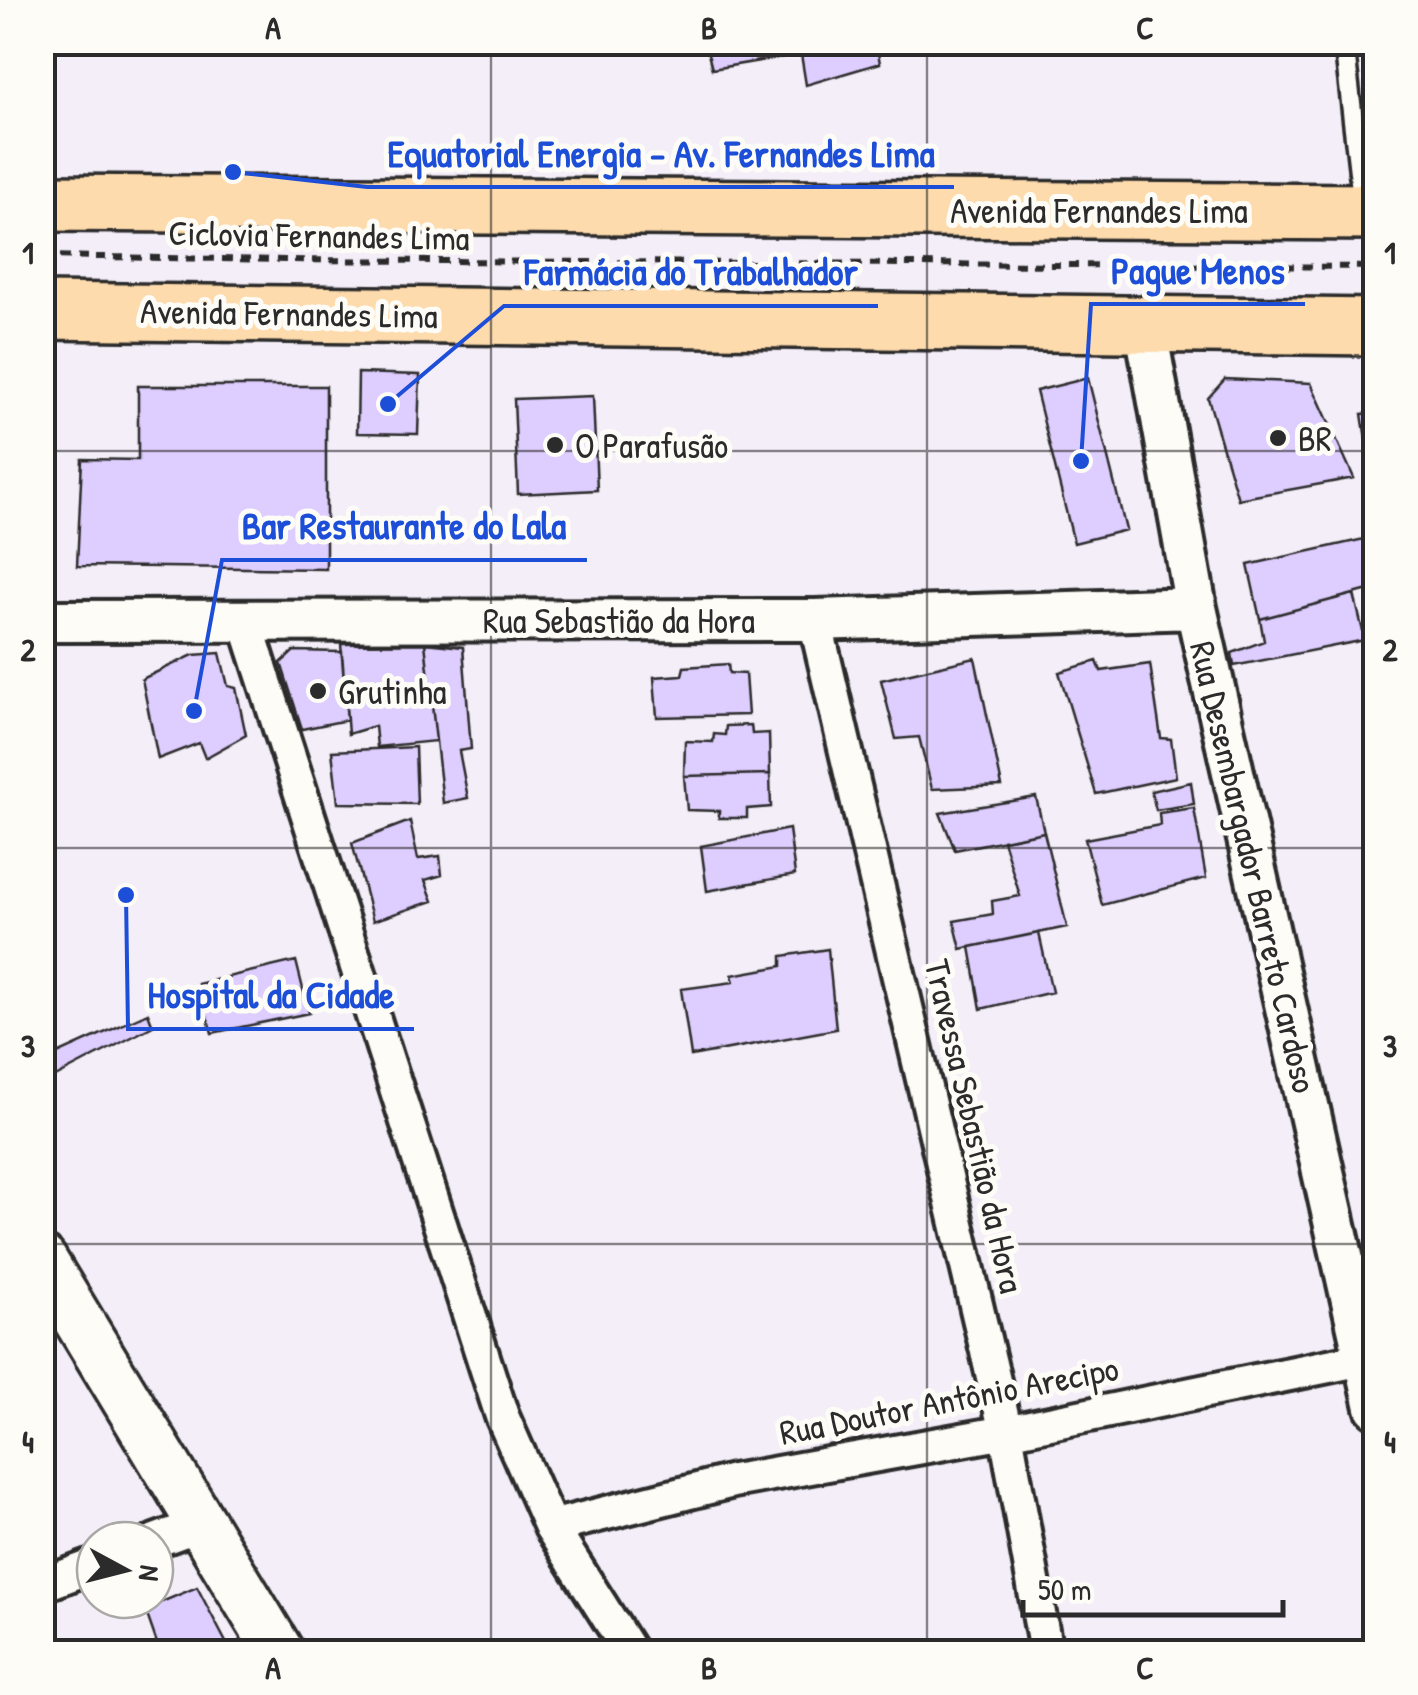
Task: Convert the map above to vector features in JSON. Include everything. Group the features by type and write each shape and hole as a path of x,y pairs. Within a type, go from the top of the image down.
{"highway":[{"name":"Avenida Fernandes Lima","path":"42,204 1369,212"},
{"name":"Avenida Fernandes Lima","path":"42,311 1376,326"}],"main road":[{"path":"42,1260 279,1652"}],"street":[{"name":"Rua Desembargador Barreto Cardoso","path":"1145,324 1196,608 1376,1407"},
{"name":"Rua Sebastião da Hora","path":"42,621 815,620 1196,608"},
{"path":"245,620 502,1416 551,1526 630,1652"},
{"name":"Travessa Sebastião da Hora","path":"815,620 1006,1432 1046,1652"},
{"name":"Rua Doutor Antônio Arecipo","path":"551,1526 733,1481 1006,1432 1363,1359"},
{"path":"175,1534 200,1524"},
{"path":"42,1585 75,1573"}],"lane":[{"path":"1344,42 1369,212"}],"path":[{"name":"Ciclovia Fernandes Lima","path":"42,256 1376,267"}],"building":[{"path":"705,42 798,42 801,54 712,69"},
{"path":"799,42 876,42 880,63 806,85"},
{"path":"358,373 420,375 418,434 357,433"},
{"path":"1088,378 1126,530 1074,543 1036,391"},
{"name":"BR","path":"1225,379 1311,383 1354,478 1238,499 1208,398"},
{"path":"138,386 326,386 326,569 77,566 82,459 138,460"},
{"name":"O Parafusão","path":"593,396 597,490 518,494 514,399"},
{"path":"1376,413 1376,483 1373,484 1362,414"},
{"path":"1364,539 1376,588 1260,619 1248,565"},
{"path":"1354,594 1365,640 1234,666 1232,653 1264,641 1260,619"},
{"path":"425,643 463,647 471,749 459,751 468,798 443,803"},
{"path":"425,643 436,741 377,747 375,726 348,734 341,644"},
{"name":"Grutinha","path":"294,651 342,652 347,720 302,729 281,663"},
{"path":"220,653 228,686 236,688 246,735 205,758 199,743 158,759 142,679 193,655"},
{"path":"975,658 1002,786 932,789 919,737 896,739 881,680"},
{"path":"1097,661 1101,671 1150,664 1161,738 1171,739 1176,777 1096,794 1059,672"},
{"path":"728,664 729,673 745,674 748,715 657,717 654,677 682,675 684,667"},
{"path":"751,725 752,734 769,733 770,774 684,776 685,741 713,742 714,734 725,735 726,726"},
{"path":"415,747 417,804 338,803 332,751"},
{"path":"770,774 771,807 747,809 747,818 719,818 719,811 687,810 684,776"},
{"path":"1191,782 1194,804 1156,810 1151,791"},
{"path":"1036,797 1044,832 955,850 940,813"},
{"path":"1194,808 1206,878 1102,905 1085,839 1160,825 1159,813"},
{"path":"410,821 418,859 440,856 442,875 425,880 433,901 373,921 352,843"},
{"path":"789,829 795,875 707,891 701,846"},
{"path":"1044,832 1067,927 961,949 954,921 993,914 992,901 1020,896 1003,840"},
{"path":"1039,933 1052,992 981,1009 970,947"},
{"path":"828,949 836,1029 691,1056 681,989 734,982 732,975 782,966 782,956"},
{"path":"296,961 309,1013 212,1033 198,984"},
{"path":"148,1013 153,1026 42,1084 42,1042 51,1057"},
{"path":"197,1587 231,1652 160,1652 149,1620 175,1620 175,1596"}],"place":[{"name":"Equatorial Energia - Av. Fernandes Lima","path":"233,172"},
{"name":"Farmácia do Trabalhador","path":"388,404"},
{"name":"BR","path":"1278,438"},
{"name":"O Parafusão","path":"555,445"},
{"name":"Pague Menos","path":"1081,461"},
{"name":"Grutinha","path":"318,691"},
{"name":"Bar Restaurante do Lala","path":"194,711"},
{"name":"Hospital da Cidade","path":"126,895"}]}
